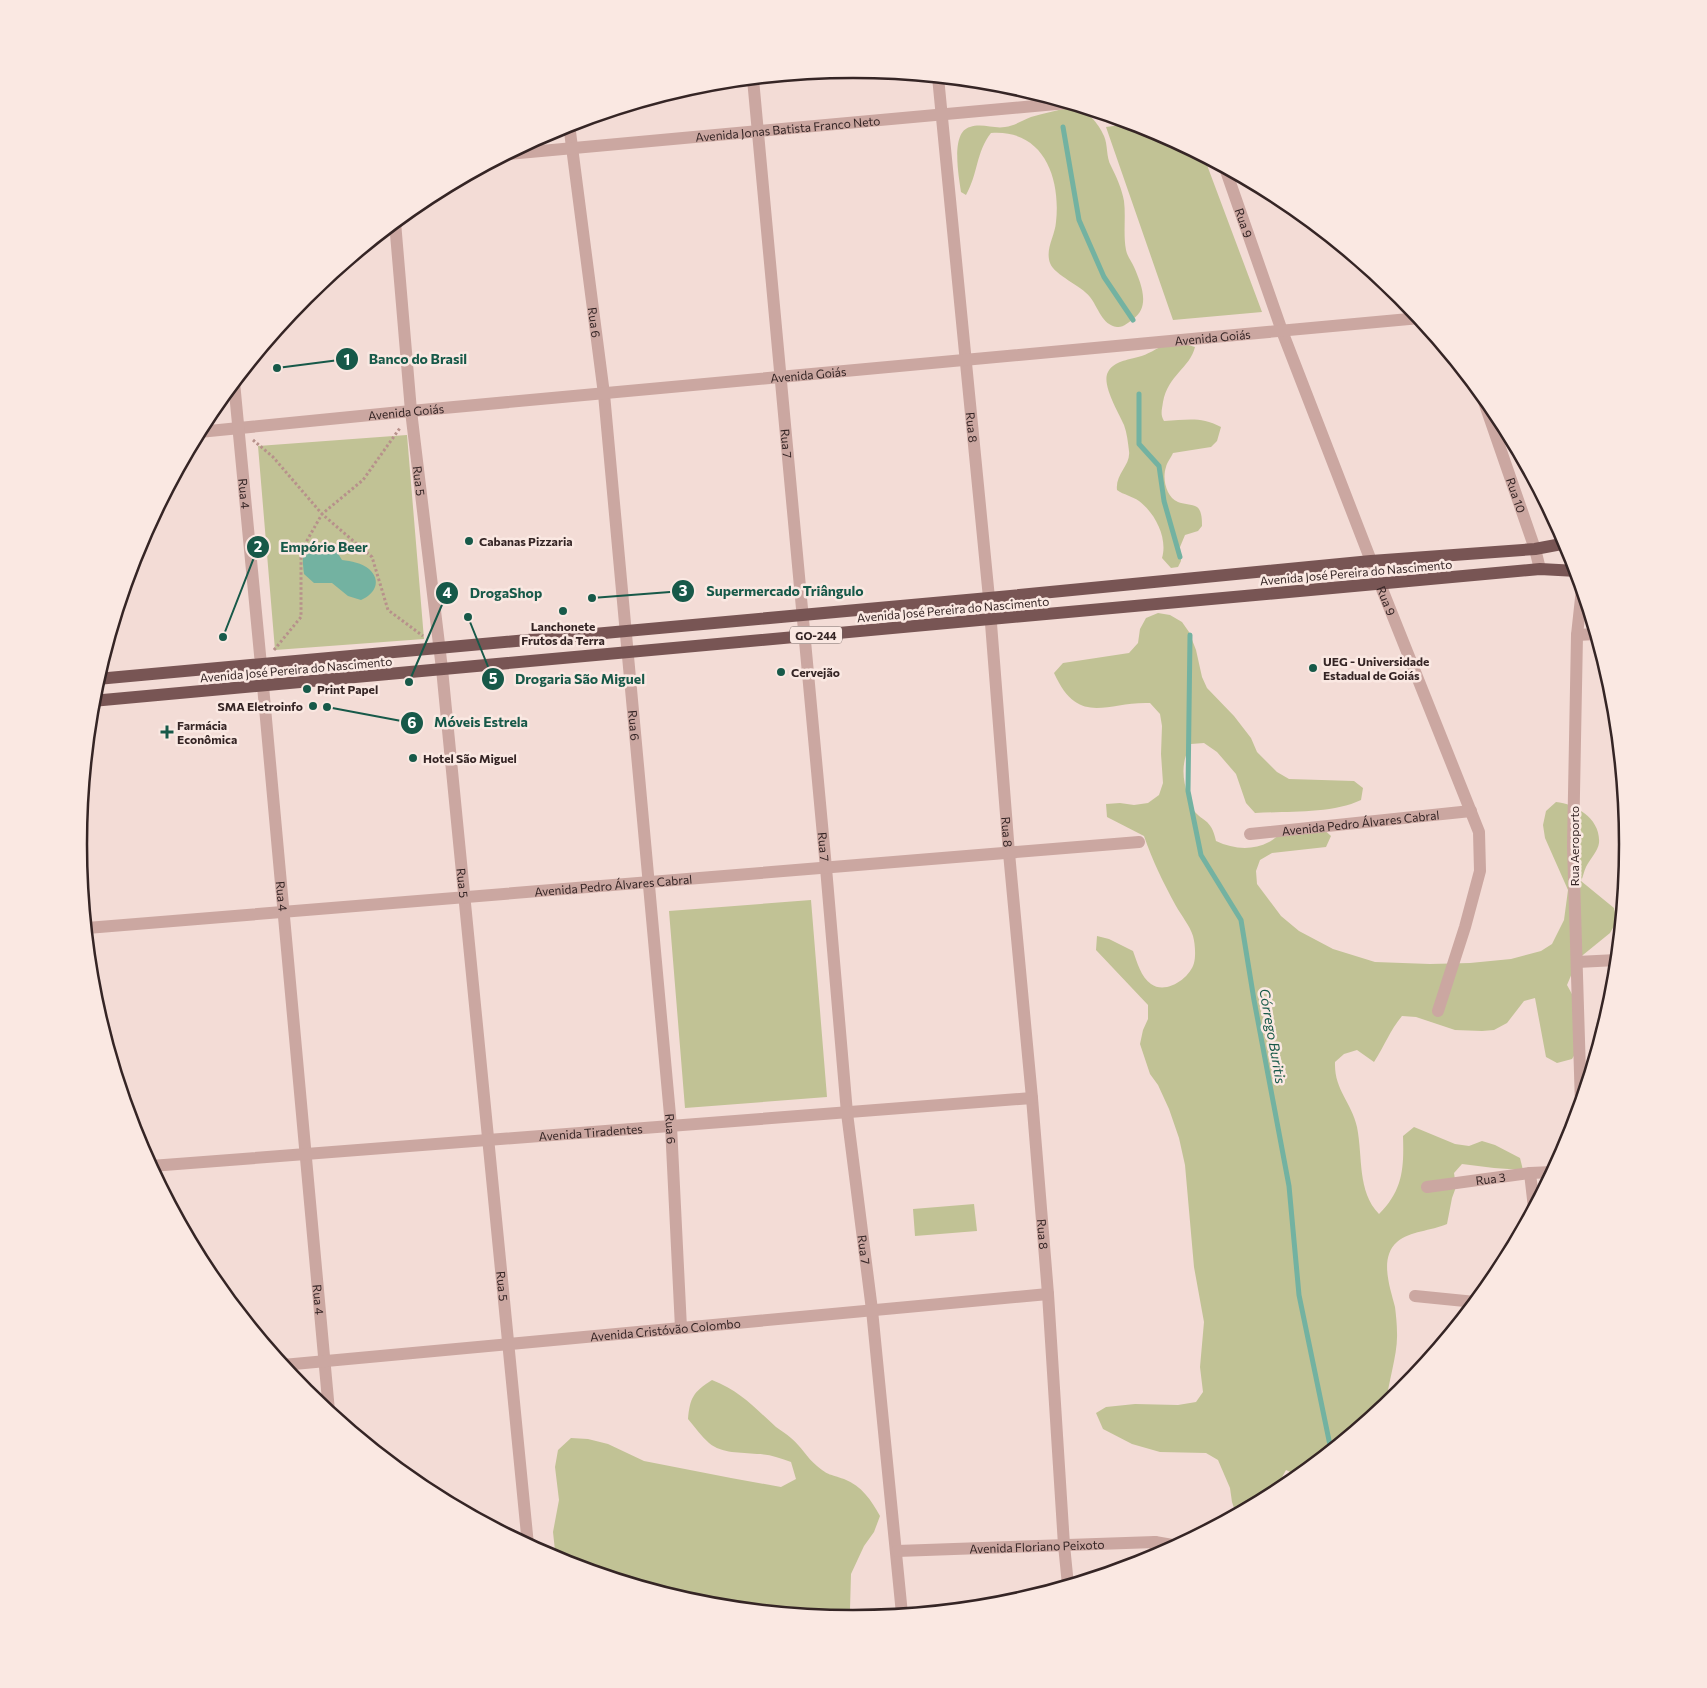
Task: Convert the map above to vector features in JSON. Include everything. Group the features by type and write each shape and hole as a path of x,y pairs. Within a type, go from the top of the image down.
{"main road":[{"name":"Avenida José Pereira do Nascimento","path":"106,678 989,598 1371,561 1535,549 1559,544"},
{"name":"Avenida José Pereira do Nascimento","path":"101,700 1540,569 1569,571"},
{"path":"1192,578 1195,600"}],"street":[{"name":"Rua 8","path":"939,82 991,619 1009,853 1048,1294 1067,1579"},
{"name":"Rua 7","path":"753,84 847,1113 872,1310 902,1609"},
{"name":"Avenida Jonas Batista Franco Neto","path":"524,152 1053,104"},
{"name":"Rua 6","path":"570,132 604,394 671,1126 681,1328"},
{"name":"Rua 9","path":"1227,175 1282,331 1479,832 1480,871 1465,927 1438,1011"},
{"name":"Rua 5","path":"396,230 411,411 440,648 527,1537"},
{"name":"Avenida Goiás","path":"208,431 1411,319"},
{"name":"Rua 4","path":"235,391 328,1401"},
{"name":"Rua 10","path":"1488,414 1535,549 1540,569"},
{"name":"Rua Aeroporto","path":"1580,1085 1573,846 1577,636 1581,603"},
{"path":"1577,636 1590,635"},
{"name":"Avenida Pedro Álvares Cabral","path":"1250,834 1470,811"},
{"name":"Avenida Pedro Álvares Cabral","path":"92,927 1139,842"},
{"path":"1577,962 1610,960"},
{"name":"Avenida Tiradentes","path":"158,1165 1032,1098"},
{"name":"Rua 3","path":"1426,1187 1546,1172"},
{"path":"1530,1173 1533,1198"},
{"name":"Avenida Cristóvão Colombo","path":"291,1364 1048,1294"},
{"path":"1415,1296 1469,1301"},
{"path":"1155,1542 1155,1548"},
{"name":"Avenida Floriano Peixoto","path":"896,1551 1155,1542 1165,1544"}],"path":[{"path":"261,664 301,618 300,551 322,514 363,480 411,411"},
{"path":"239,429 274,457 322,514 372,557 388,610 440,648"}],"green space":[{"path":"1067,108 1088,115 1102,131 1109,162 1123,196 1127,254 1142,287 1143,294 1142,308 1138,314 1121,327 1112,326 1108,323 1090,297 1057,272 1050,263 1049,248 1056,222 1057,205 1051,173 1045,159 1036,148 1024,139 1009,134 991,133 982,148 966,195 961,192 957,156 960,137 964,131 974,126 1008,126"},
{"path":"1119,125 1147,136 1207,164 1262,312 1173,320 1106,127"},
{"path":"1181,343 1195,347 1189,361 1169,385 1163,402 1163,419 1164,421 1200,420 1221,427 1217,441 1211,447 1173,453 1167,465 1165,482 1170,496 1178,502 1197,507 1201,513 1202,521 1202,526 1198,531 1185,535 1180,547 1181,561 1178,567 1171,568 1162,558 1162,534 1155,519 1139,501 1117,490 1118,479 1128,461 1129,451 1125,428 1109,391 1106,377 1111,368 1117,363 1142,356 1168,344"},
{"path":"407,435 424,639 275,650 258,446"},
{"path":"1158,613 1170,615 1182,622 1189,632 1196,650 1202,677 1207,688 1234,716 1251,738 1257,752 1277,772 1289,779 1354,781 1363,788 1361,800 1337,808 1255,813 1246,803 1236,774 1217,752 1204,743 1191,744 1185,757 1184,776 1190,805 1212,828 1216,841 1242,848 1256,847 1291,831 1320,826 1331,836 1326,847 1272,853 1260,860 1256,871 1257,884 1281,916 1299,931 1333,949 1375,962 1470,963 1511,959 1541,951 1552,944 1564,920 1568,890 1545,838 1543,825 1546,811 1556,802 1564,803 1586,814 1596,827 1599,834 1599,843 1581,881 1614,908 1616,916 1615,925 1610,933 1578,959 1567,985 1579,1007 1580,1046 1572,1059 1557,1063 1546,1057 1535,998 1524,1001 1507,1023 1494,1030 1455,1030 1416,1017 1402,1016 1374,1062 1357,1050 1344,1054 1335,1062 1337,1080 1357,1127 1362,1173 1367,1195 1379,1214 1393,1196 1400,1178 1403,1158 1403,1136 1414,1127 1455,1144 1469,1146 1482,1141 1495,1145 1520,1158 1523,1170 1462,1164 1454,1173 1456,1187 1447,1224 1402,1238 1388,1256 1387,1273 1395,1307 1397,1327 1397,1341 1388,1393 1359,1420 1320,1452 1291,1472 1286,1470 1281,1480 1234,1509 1230,1488 1218,1460 1206,1453 1160,1452 1132,1444 1103,1429 1096,1413 1106,1407 1135,1404 1178,1405 1196,1402 1203,1392 1200,1367 1204,1322 1194,1267 1185,1165 1179,1138 1169,1109 1158,1085 1150,1074 1140,1044 1148,1019 1148,1005 1096,950 1097,936 1109,939 1133,951 1145,977 1151,984 1157,987 1170,986 1177,983 1188,974 1194,963 1195,946 1192,932 1163,880 1144,836 1107,817 1106,804 1134,805 1148,803 1159,795 1163,783 1160,714 1150,703 1095,708 1084,706 1074,701 1064,690 1054,673 1063,663 1129,653 1138,643 1140,629 1146,618"},
{"path":"811,900 827,1097 685,1108 669,911"},
{"path":"974,1204 977,1231 915,1236 913,1209"},
{"path":"712,1380 731,1389 795,1441 821,1469 856,1485 877,1510 880,1516 874,1532 864,1546 851,1574 850,1610 803,1609 753,1604 704,1596 607,1570 555,1550 553,1532 559,1500 555,1467 558,1450 571,1438 588,1439 608,1444 644,1461 731,1478 781,1487 796,1479 791,1462 766,1455 732,1452 714,1447 709,1443 688,1419 691,1401 701,1388"}],"water":[{"path":"322,542 334,547 342,560 360,564 369,569 376,582 370,594 361,600 348,596 332,583 314,583 304,574 304,553 306,550"}],"waterway":[{"name":"Córrego Buritis","path":"1063,127 1079,220 1104,277 1133,320"},
{"name":"Córrego Buritis","path":"1139,394 1139,444 1159,466 1164,501 1180,557"},
{"name":"Córrego Buritis","path":"1190,635 1188,791 1201,855 1241,920 1289,1186 1299,1295 1330,1444"}],"place":[{"name":"Banco do Brasil","path":"277,368"},
{"name":"Cabanas Pizzaria","path":"469,541"},
{"name":"Supermercado Triângulo","path":"592,598"},
{"name":"Lanchonete Frutos da Terra","path":"563,611"},
{"name":"Drogaria São Miguel","path":"468,617"},
{"name":"Empório Beer","path":"223,637"},
{"name":"UEG - Universidade Estadual de Goiás","path":"1313,668"},
{"name":"Cervejão","path":"781,672"},
{"name":"DrogaShop","path":"409,682"},
{"name":"Print Papel","path":"307,689"},
{"name":"SMA Eletroinfo","path":"313,706"},
{"name":"Móveis Estrela","path":"327,707"},
{"name":"Farmácia Econômica","path":"167,732"},
{"name":"Hotel São Miguel","path":"413,758"}]}
